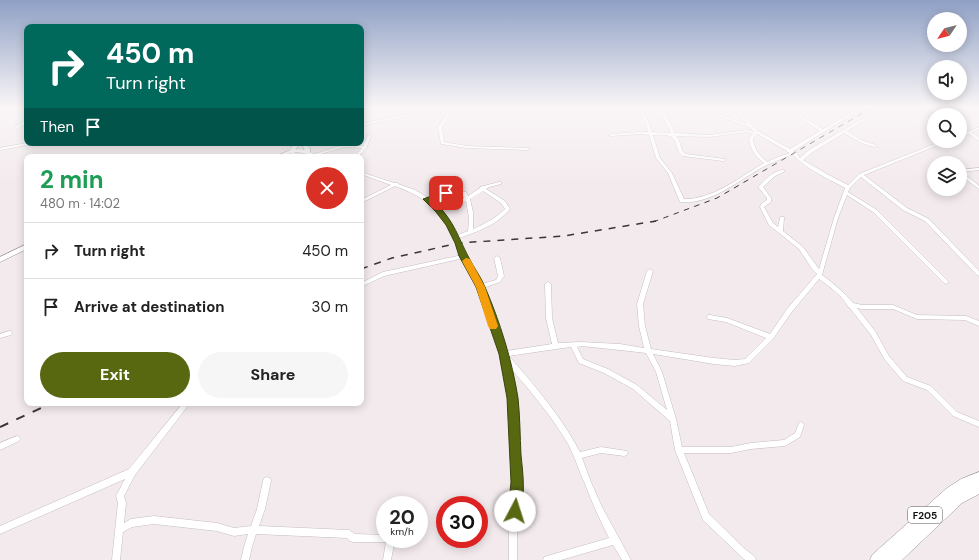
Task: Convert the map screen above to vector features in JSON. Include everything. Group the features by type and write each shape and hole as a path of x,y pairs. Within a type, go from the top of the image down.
{"main road":[{"name":"F205","path":"877,560 952,492 964,483 979,478"},
{"name":"F205","path":"892,560 958,499 979,487"}],"street":[{"path":"441,133 442,143 467,147 528,149"},
{"path":"611,135 690,134 709,136 736,133"},
{"path":"755,133 751,138 752,149 754,154 767,164"},
{"path":"758,133 791,152 800,160 847,190 875,211 946,282"},
{"path":"651,134 658,158 670,173 682,201 696,200 714,193 791,152 821,133"},
{"path":"800,160 841,133"},
{"path":"847,133 860,141 875,146"},
{"path":"970,133 979,140"},
{"path":"673,135 676,138 681,153 685,155 723,160"},
{"path":"359,154 365,148 369,136"},
{"path":"0,149 24,145"},
{"path":"293,154 292,151 295,146"},
{"path":"305,146 308,153"},
{"path":"322,154 342,146"},
{"path":"352,146 365,148"},
{"path":"504,354 556,346 581,344 648,350 735,362 748,361 771,337 789,311 820,275 836,218 847,190 861,175 928,148"},
{"path":"284,154 292,151 311,154"},
{"path":"967,171 979,169"},
{"path":"782,171 773,175 760,187 769,198 769,200 762,205 762,207 772,224 801,248 820,275 850,305 873,333 887,358 905,379 929,388 956,414 979,424"},
{"path":"364,174 396,184 426,199 439,210 450,224 480,287 504,354 512,398 517,482 513,525 515,559"},
{"path":"861,175 905,209 927,220 979,274"},
{"path":"967,178 979,188"},
{"path":"439,210 468,198 482,188 498,183"},
{"path":"364,200 396,184"},
{"path":"456,237 470,233 503,215 508,208 503,202 482,188"},
{"path":"426,199 456,192 464,193 468,198 470,214 473,220 470,233"},
{"path":"780,231 782,218"},
{"path":"0,260 24,248"},
{"path":"364,284 383,274 464,256"},
{"path":"480,287 498,281 501,276 497,258"},
{"path":"650,271 640,304 642,326 648,350 659,372 673,419 679,450 706,517 752,560"},
{"path":"548,284 549,318 556,346"},
{"path":"850,305 862,307 893,307 918,317 966,318 979,324"},
{"path":"710,317 727,320 771,337"},
{"path":"0,336 9,333"},
{"path":"573,344 581,361 606,371 635,387 673,419"},
{"path":"504,354 532,387 570,440 578,456 587,482 614,540 627,560"},
{"path":"116,560 122,503 120,496 132,472 185,406"},
{"path":"679,450 731,450 750,446 785,443 798,435 801,425"},
{"path":"0,447 17,439"},
{"path":"578,456 601,450 624,453"},
{"path":"0,530 132,472"},
{"path":"245,560 252,530 261,508 263,492 267,481"},
{"path":"120,529 131,523 154,520 217,527 234,532 252,530 349,534 354,538 376,539"},
{"path":"547,560 614,540"},
{"path":"387,560 389,548"}],"railway":[{"path":"655,221 717,198 828,133"},
{"path":"364,268 392,258 459,243 564,236 655,221"},
{"path":"0,427 46,406"}],"slow traffic":[{"path":"466,261 480,287 493,326"}],"route":[{"path":"446,193 426,199 439,210 450,224 480,287 504,354 512,398 517,482 515,511"}]}
